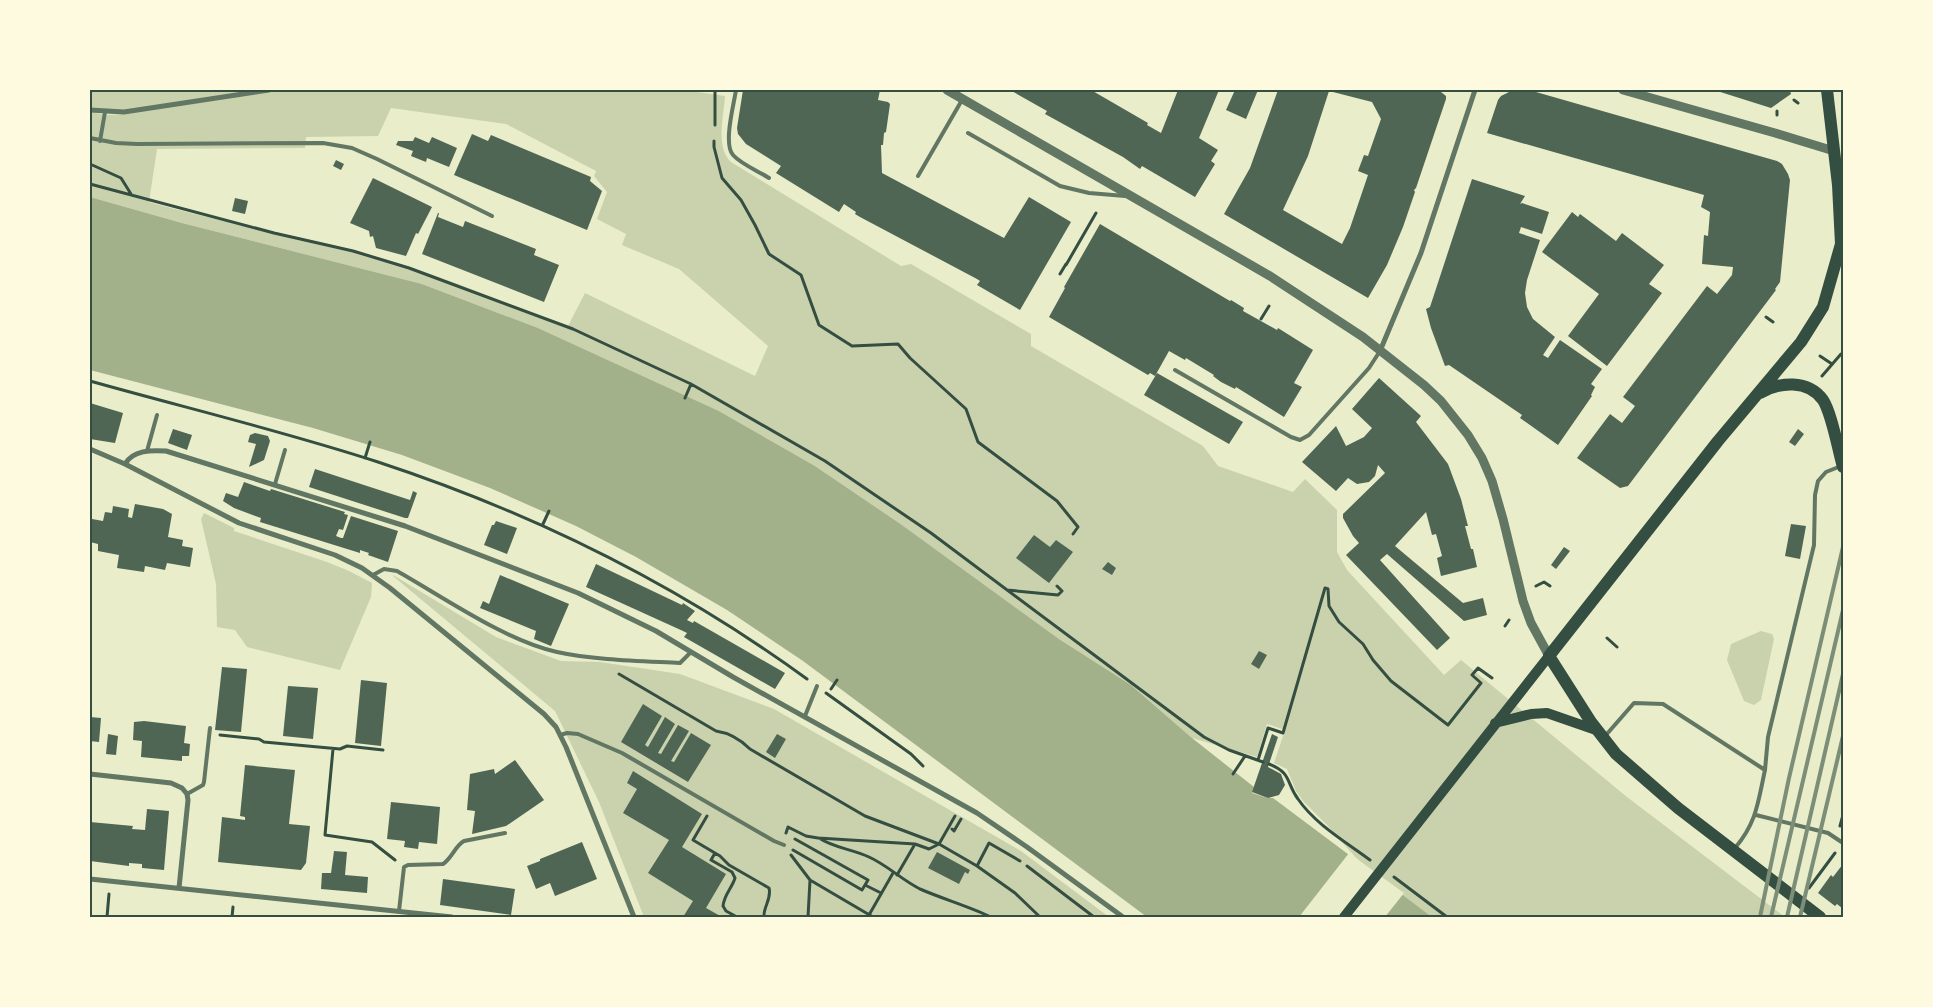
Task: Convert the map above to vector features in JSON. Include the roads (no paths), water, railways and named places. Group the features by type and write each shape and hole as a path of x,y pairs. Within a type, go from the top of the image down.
{"main road":[{"path":"1827,90 1843,261"},
{"path":"1344,917 1512,701 1747,405 1801,342 1817,318 1827,297 1841,244"},
{"path":"1747,405 1759,393 1779,384 1791,384 1818,395 1826,407 1843,466"},
{"path":"1549,656 1600,735 1623,760 1678,808 1820,917"},
{"path":"1495,723 1539,712 1547,713 1600,735"}],"street":[{"path":"90,110 124,112 269,90"},
{"path":"947,90 1262,271 1363,337 1441,401 1468,435 1482,458 1492,481 1523,601 1531,623 1549,656"},
{"path":"1380,351 1421,254 1475,90"},
{"path":"1623,90 1775,133 1834,152"},
{"path":"90,449 125,464 239,523 335,555 373,575 551,720 560,735 634,917"},
{"path":"125,464 134,455 147,451 166,452 275,484 405,526 578,593 656,631 690,653 977,813 1123,917"},
{"path":"90,774 171,783 182,788 187,794 188,804 179,888"},
{"path":"90,879 452,917"}],"lane":[{"path":"736,90 729,149 735,157 769,178"},
{"path":"918,176 962,99"},
{"path":"100,141 105,112"},
{"path":"968,133 1060,186 1089,194 1134,197"},
{"path":"90,138 100,141 137,144 323,143 352,148 377,158 492,216"},
{"path":"1175,370 1291,437 1300,440 1308,435 1369,368 1380,351"},
{"path":"147,451 157,415"},
{"path":"275,484 285,450"},
{"path":"1734,850 1749,829 1756,814 1765,770 1768,737 1814,545 1815,495 1818,481 1826,472 1843,466"},
{"path":"373,575 384,569 396,571 494,626 530,644 557,652 642,661 680,662 690,653"},
{"path":"805,716 817,686"},
{"path":"1600,735 1634,703 1663,704 1765,770"},
{"path":"187,794 203,785 210,728"},
{"path":"560,735 567,733 578,734 622,753 675,785 784,845"},
{"path":"1756,814 1828,833 1843,842"},
{"path":"399,911 404,867 408,865 443,864 447,862 464,841 505,833"}],"railway":[{"path":"1760,917 1789,778 1843,547"},
{"path":"1771,917 1843,610"},
{"path":"1787,917 1843,674"},
{"path":"1800,917 1843,736"}]}
